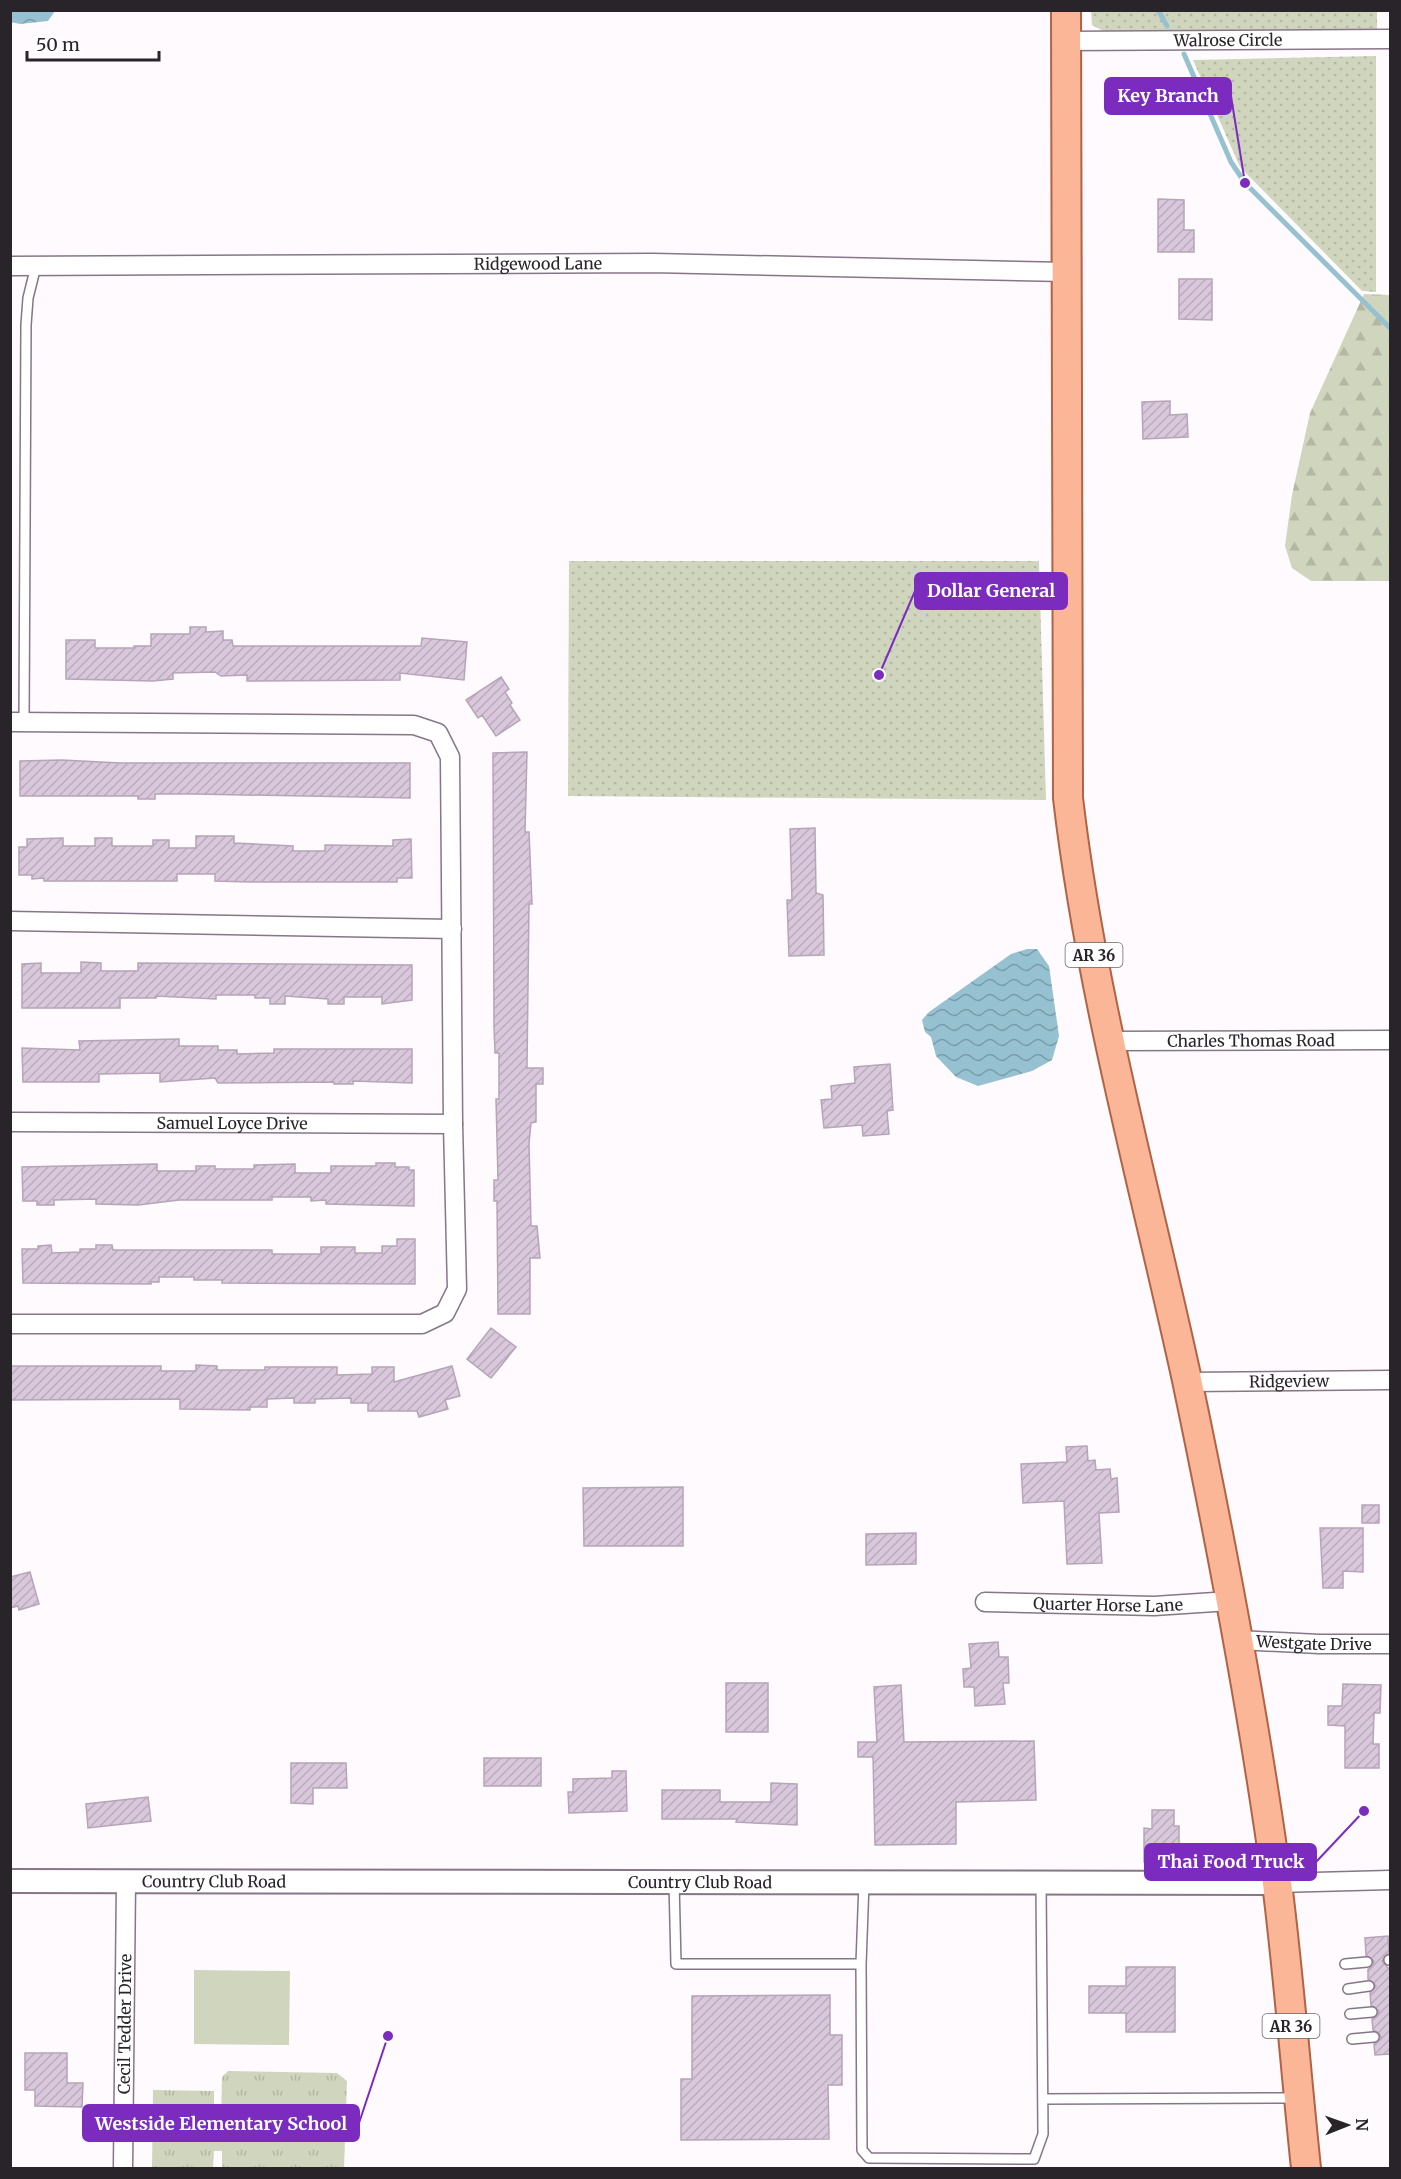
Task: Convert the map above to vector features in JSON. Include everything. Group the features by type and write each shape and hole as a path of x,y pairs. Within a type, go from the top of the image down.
{"main road":[{"name":"AR 36","path":"1066,10 1068,798 1076,866 1111,1041 1187,1382 1238,1640 1277,1883 1306,2169"}],"street":[{"name":"Walrose Circle","path":"1066,40 1390,39"},
{"name":"Ridgewood Lane","path":"10,266 653,263 1066,272"},
{"path":"10,1324 422,1324 445,1313 457,1289 453,1124 450,757 438,733 414,725 17,722"},
{"path":"10,921 452,929"},
{"name":"Charles Thomas Road","path":"1111,1041 1390,1040"},
{"name":"Samuel Loyce Drive","path":"10,1122 453,1124"},
{"name":"Ridgeview","path":"1187,1382 1390,1380"},
{"name":"Quarter Horse Lane","path":"986,1602 1154,1606 1230,1600"},
{"name":"Westgate Drive","path":"1238,1640 1390,1644"},
{"name":"Country Club Road","path":"10,1881 1277,1883 1390,1880"},
{"name":"Cecil Tedder Drive","path":"123,2169 126,1881"}],"lane":[{"path":"17,722 26,325 28,298 36,266"},
{"path":"674,1882 676,1964 861,1964"},
{"path":"864,1882 861,1964 862,2150 869,2158 1034,2159 1043,2134 1041,1882"},
{"path":"1345,1964 1367,1962"},
{"path":"1348,1989 1369,1986"},
{"path":"1350,2014 1372,2012"},
{"path":"1352,2039 1374,2037"},
{"path":"1042,2100 1299,2098"}],"green space":[{"path":"1091,11 1377,11 1377,31 1109,34 1092,25"},
{"path":"1376,56 1376,292 1362,291 1240,167 1193,60"},
{"path":"1364,294 1390,295 1390,581 1311,581 1292,568 1285,546 1292,495 1310,413"},
{"path":"569,561 1039,561 1046,800 568,796"},
{"path":"194,1970 290,1971 289,2045 194,2044"},
{"path":"228,2071 337,2073 347,2081 344,2168 222,2168 222,2151 214,2151 213,2168 152,2168 153,2090 214,2091 214,2120 221,2121 222,2077"}],"water":[{"path":"10,11 55,11 48,21 20,24 11,22"},
{"path":"1027,949 1037,949 1049,966 1059,1036 1052,1060 1032,1071 978,1086 956,1077 936,1056 931,1037 925,1032 922,1020 929,1012 1011,954"}],"building":[{"path":"1158,199 1184,200 1184,230 1194,230 1194,252 1158,252"},
{"path":"1179,279 1212,279 1212,320 1179,319"},
{"path":"1170,401 1170,415 1187,414 1188,437 1143,439 1142,402"},
{"path":"190,627 206,627 206,632 223,631 223,640 232,640 233,646 421,646 422,638 467,642 464,680 400,673 400,680 247,681 247,675 221,676 215,672 173,673 173,679 153,681 66,679 66,640 95,640 95,648 134,648 134,646 151,646 151,634 190,634"},
{"path":"501,677 509,689 505,692 512,703 510,705 520,720 496,736 482,715 478,718 466,700"},
{"path":"527,752 525,832 529,832 532,904 529,904 527,1068 543,1068 543,1084 536,1084 536,1122 531,1123 529,1143 531,1226 537,1226 540,1258 530,1258 530,1314 498,1314 497,1201 494,1201 494,1180 498,1180 496,1099 499,1099 499,1053 495,1053 494,1027 493,753"},
{"path":"62,760 120,763 410,763 410,798 195,794 155,794 155,799 138,799 138,796 20,796 20,761"},
{"path":"815,828 816,893 823,895 824,955 789,956 787,900 792,900 790,829"},
{"path":"196,836 234,836 234,843 293,846 293,851 325,851 325,845 393,846 393,840 411,839 412,878 397,878 397,882 250,882 215,881 215,874 177,874 177,881 44,881 44,878 32,879 32,875 19,875 19,847 27,847 27,839 63,838 63,846 95,846 95,838 112,838 112,846 153,846 153,840 169,840 169,848 196,848"},
{"path":"81,962 101,963 101,971 138,971 138,963 412,965 412,1000 382,1004 382,997 344,997 344,1004 328,1004 328,999 285,996 285,1004 270,1004 270,998 255,998 255,995 216,995 216,999 156,996 156,998 120,998 120,1008 22,1008 22,964 41,963 41,973 81,973"},
{"path":"179,1039 179,1046 218,1046 218,1050 237,1050 237,1054 274,1053 274,1049 412,1049 412,1083 353,1081 353,1084 334,1084 334,1082 218,1083 215,1078 160,1082 160,1073 99,1074 99,1082 23,1082 22,1048 80,1050 79,1041"},
{"path":"890,1064 893,1110 887,1111 889,1134 863,1136 862,1125 824,1128 821,1100 832,1099 831,1086 855,1083 854,1067"},
{"path":"376,1163 395,1163 395,1167 409,1167 409,1170 414,1170 414,1206 326,1204 326,1200 311,1201 311,1197 272,1197 272,1200 179,1200 138,1205 96,1204 96,1199 54,1200 54,1205 37,1205 37,1201 23,1201 22,1167 157,1164 157,1171 196,1171 196,1166 215,1166 215,1169 254,1169 254,1165 295,1164 295,1173 331,1173 331,1166 376,1166"},
{"path":"397,1239 415,1239 415,1284 222,1283 222,1280 194,1280 194,1277 159,1277 159,1282 151,1282 151,1284 23,1283 22,1249 38,1249 38,1246 51,1245 52,1253 80,1252 80,1249 96,1249 96,1245 112,1245 113,1250 272,1250 272,1254 321,1254 321,1247 355,1247 355,1253 382,1253 382,1246 397,1246"},
{"path":"491,1328 516,1347 491,1378 467,1359"},
{"path":"196,1365 217,1366 217,1370 337,1367 337,1375 372,1374 372,1367 394,1367 394,1382 452,1366 460,1396 445,1400 448,1409 419,1417 417,1411 368,1411 368,1403 351,1403 351,1398 315,1399 315,1403 294,1403 294,1398 267,1399 267,1407 250,1407 250,1410 180,1409 180,1399 10,1400 10,1366 161,1366 161,1371 196,1371"},
{"path":"1087,1446 1088,1461 1095,1460 1096,1470 1110,1469 1111,1479 1117,1478 1119,1512 1099,1513 1102,1563 1067,1564 1064,1501 1023,1503 1021,1464 1067,1462 1066,1447"},
{"path":"683,1487 683,1546 584,1546 583,1488"},
{"path":"1362,1505 1379,1505 1379,1523 1362,1523"},
{"path":"1320,1528 1363,1528 1363,1572 1343,1571 1343,1588 1323,1588"},
{"path":"916,1533 916,1564 866,1565 866,1534"},
{"path":"30,1572 39,1604 19,1610 18,1606 10,1608 10,1577"},
{"path":"998,1642 999,1657 1008,1657 1009,1683 1003,1683 1005,1704 975,1706 974,1687 964,1687 963,1669 971,1668 969,1644"},
{"path":"726,1683 768,1683 768,1732 726,1732"},
{"path":"1343,1684 1381,1685 1380,1713 1374,1713 1373,1744 1379,1744 1379,1768 1345,1768 1345,1726 1328,1725 1328,1706 1342,1706"},
{"path":"901,1685 904,1742 1034,1741 1036,1800 956,1802 956,1844 875,1845 873,1757 858,1757 858,1742 877,1742 874,1687"},
{"path":"484,1758 541,1758 541,1786 484,1786"},
{"path":"291,1763 346,1763 347,1788 313,1788 313,1804 291,1803"},
{"path":"612,1771 626,1771 627,1811 569,1813 568,1792 573,1792 573,1779 612,1778"},
{"path":"771,1783 797,1784 797,1825 736,1822 737,1819 662,1819 662,1790 720,1790 720,1802 771,1802"},
{"path":"148,1797 151,1821 88,1828 86,1804"},
{"path":"1152,1810 1174,1810 1174,1826 1179,1826 1179,1862 1144,1862 1144,1828 1152,1829"},
{"path":"1388,1936 1389,1953 1382,1961 1390,1970 1390,2054 1375,2055 1374,2044 1381,2037 1373,2030 1372,2019 1378,2015 1379,2011 1371,2005 1370,1993 1376,1986 1368,1979 1368,1969 1374,1961 1366,1955 1365,1938"},
{"path":"1126,1967 1175,1967 1175,2032 1126,2032 1126,2013 1089,2013 1089,1986 1126,1986"},
{"path":"830,1995 830,2035 842,2035 842,2085 828,2085 829,2139 681,2140 681,2079 692,2079 692,1996"},
{"path":"25,2053 67,2053 67,2083 83,2083 82,2107 35,2106 35,2090 25,2090"}],"waterway":[{"path":"1158,10 1167,26"},
{"path":"1184,54 1231,162 1245,183 1390,328"}],"place":[{"name":"Key Branch","path":"1245,183"},
{"name":"Dollar General","path":"879,675"},
{"name":"Thai Food Truck","path":"1364,1811"},
{"name":"Westside Elementary School","path":"388,2036"}]}
